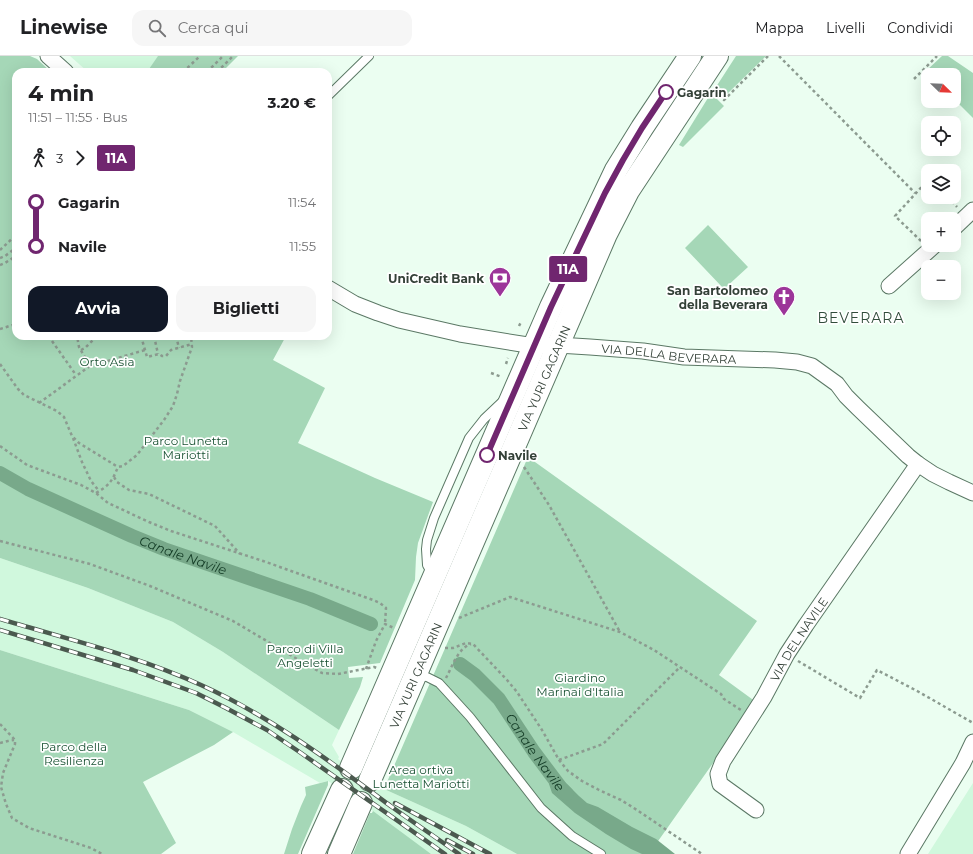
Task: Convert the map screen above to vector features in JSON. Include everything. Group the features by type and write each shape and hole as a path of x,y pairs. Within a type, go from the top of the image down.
{"main road":[{"name":"VIA YURI GAGARIN","path":"352,768 434,577 512,384 534,346 616,170 690,56"},
{"name":"VIA YURI GAGARIN","path":"370,780 606,234 628,191 717,56"},
{"path":"314,854 342,790"},
{"path":"339,854 361,803"}],"street":[{"path":"48,56 62,68"},
{"path":"961,221 973,210"},
{"path":"889,286 926,252"},
{"name":"VIA DELLA BEVERARA","path":"332,290 355,304 399,320 460,334 534,346 558,345 643,351 684,357 775,360 797,362 812,366 837,384 846,396 918,464 933,474 973,493"},
{"name":"VIA DEL NAVILE","path":"756,810 720,784 718,774 723,761 752,717 787,654 806,625 918,464"},
{"path":"908,854 959,769 973,742"}],"lane":[{"path":"332,92 368,56"},
{"path":"415,676 426,677 439,683 470,717 541,808 572,836 601,854"}],"path":[{"path":"187,68 200,56"},
{"path":"210,68 223,56"},
{"path":"220,68 233,56"},
{"path":"712,88 724,100 768,56"},
{"path":"780,56 915,193"},
{"path":"914,79 937,56"},
{"path":"921,187 895,216 921,238"},
{"path":"0,250 12,239"},
{"path":"0,258 12,251"},
{"path":"0,265 12,259"},
{"path":"519,326 521,322"},
{"path":"0,329 12,325"},
{"path":"78,340 79,347 90,366"},
{"path":"81,350 93,340"},
{"path":"142,340 147,357 158,354 166,356 171,350 192,344"},
{"path":"155,340 158,354"},
{"path":"177,340 179,348"},
{"path":"96,493 109,485 118,467 122,466 137,454 173,406 192,344 192,340"},
{"path":"52,341 76,375"},
{"path":"39,403 90,366 145,350"},
{"path":"506,365 508,358"},
{"path":"0,364 24,395 56,411 64,417 91,481 100,491"},
{"path":"491,373 512,384"},
{"path":"72,436 118,467"},
{"path":"0,446 27,466 81,485 96,493 113,506 170,531 240,554 385,606 385,624 376,641 366,668"},
{"path":"520,462 549,505 620,632"},
{"path":"114,477 117,482 129,490 149,494 215,526 240,554"},
{"path":"0,541 90,564 150,586 233,621 322,673 338,674 366,668 380,668"},
{"path":"459,618 510,597 620,632 654,650 721,694 724,699 752,717"},
{"path":"385,624 396,628"},
{"path":"440,648 453,648 466,643 471,644 488,659 517,692 542,730 559,760 568,771 582,781 621,800 702,854"},
{"path":"442,687 457,657 463,649 471,644"},
{"path":"787,654 860,698 877,670 973,723"},
{"path":"559,760 603,744 680,667"},
{"path":"0,724 15,740"},
{"path":"0,743 15,740"},
{"path":"15,740 15,744 3,773 1,787 12,818 29,828 90,848 100,853"},
{"path":"95,854 100,853"}],"shaded area":[{"path":"70,56 159,56 151,68 84,68"},
{"path":"0,558 88,588 173,622 223,652 339,730 332,745 339,757 338,759 384,789 466,826 517,854 419,854 372,813 373,811 328,781 320,783 233,732 189,710 0,650"},
{"path":"559,777 587,803 598,807 656,839 675,854 642,854 606,834 575,813 552,793 549,784"},
{"path":"973,783 973,854 928,854"}],"green space":[{"name":"Parco Lunetta Mariotti","path":"0,56 30,56 37,59 47,68 12,68 12,340 284,340 273,360 325,388 298,443 375,478 433,502 418,543 415,580 380,663 348,667 349,678 363,677 360,687 339,730 223,652 173,622 88,588 0,558"},
{"path":"158,56 238,56 226,68 150,68"},
{"path":"736,56 766,56 725,96 716,87"},
{"path":"942,56 948,56 973,73 973,118 961,106 961,68 929,68"},
{"path":"711,93 724,106 683,147 679,145"},
{"path":"708,225 748,267 724,289 685,248"},
{"name":"Giardino Marinai d'Italia","path":"528,457 757,621 719,675 756,702 649,854 517,854 466,826 384,789"},
{"name":"Parco della Resilienza","path":"0,650 189,710 233,732 214,745 143,782 176,843 161,854 0,854"},
{"path":"328,781 328,785 298,854 284,854 292,829 306,795 305,787"},
{"path":"373,811 431,854 353,854 370,813"}],"waterway":[{"name":"Canale Navile","path":"0,473 28,489 132,536 164,549 310,599 371,624"},
{"name":"Canale Navile","path":"460,664 475,675 499,699 534,752 567,794"}],"railway":[{"path":"0,619 152,665 227,697 276,725 300,741 459,854"},
{"path":"0,630 133,670 196,693 226,708 267,730 445,854"},
{"path":"395,803 490,854"},
{"path":"447,840 473,854"}],"bus line":[{"name":"11A","path":"487,455 551,307 616,170 666,92"}],"place":[{"name":"Gagarin","path":"666,92"},
{"name":"UniCredit Bank","path":"500,298"},
{"name":"San Bartolomeo della Beverara","path":"784,316"},
{"name":"Navile","path":"487,455"}],"district":[{"name":"BEVERARA","path":"861,318"}],"park label":[{"name":"Orto Asia","path":"107,361"},
{"name":"Parco di Villa Angeletti","path":"305,655"},
{"name":"Area ortiva Lunetta Mariotti","path":"421,776"}]}
